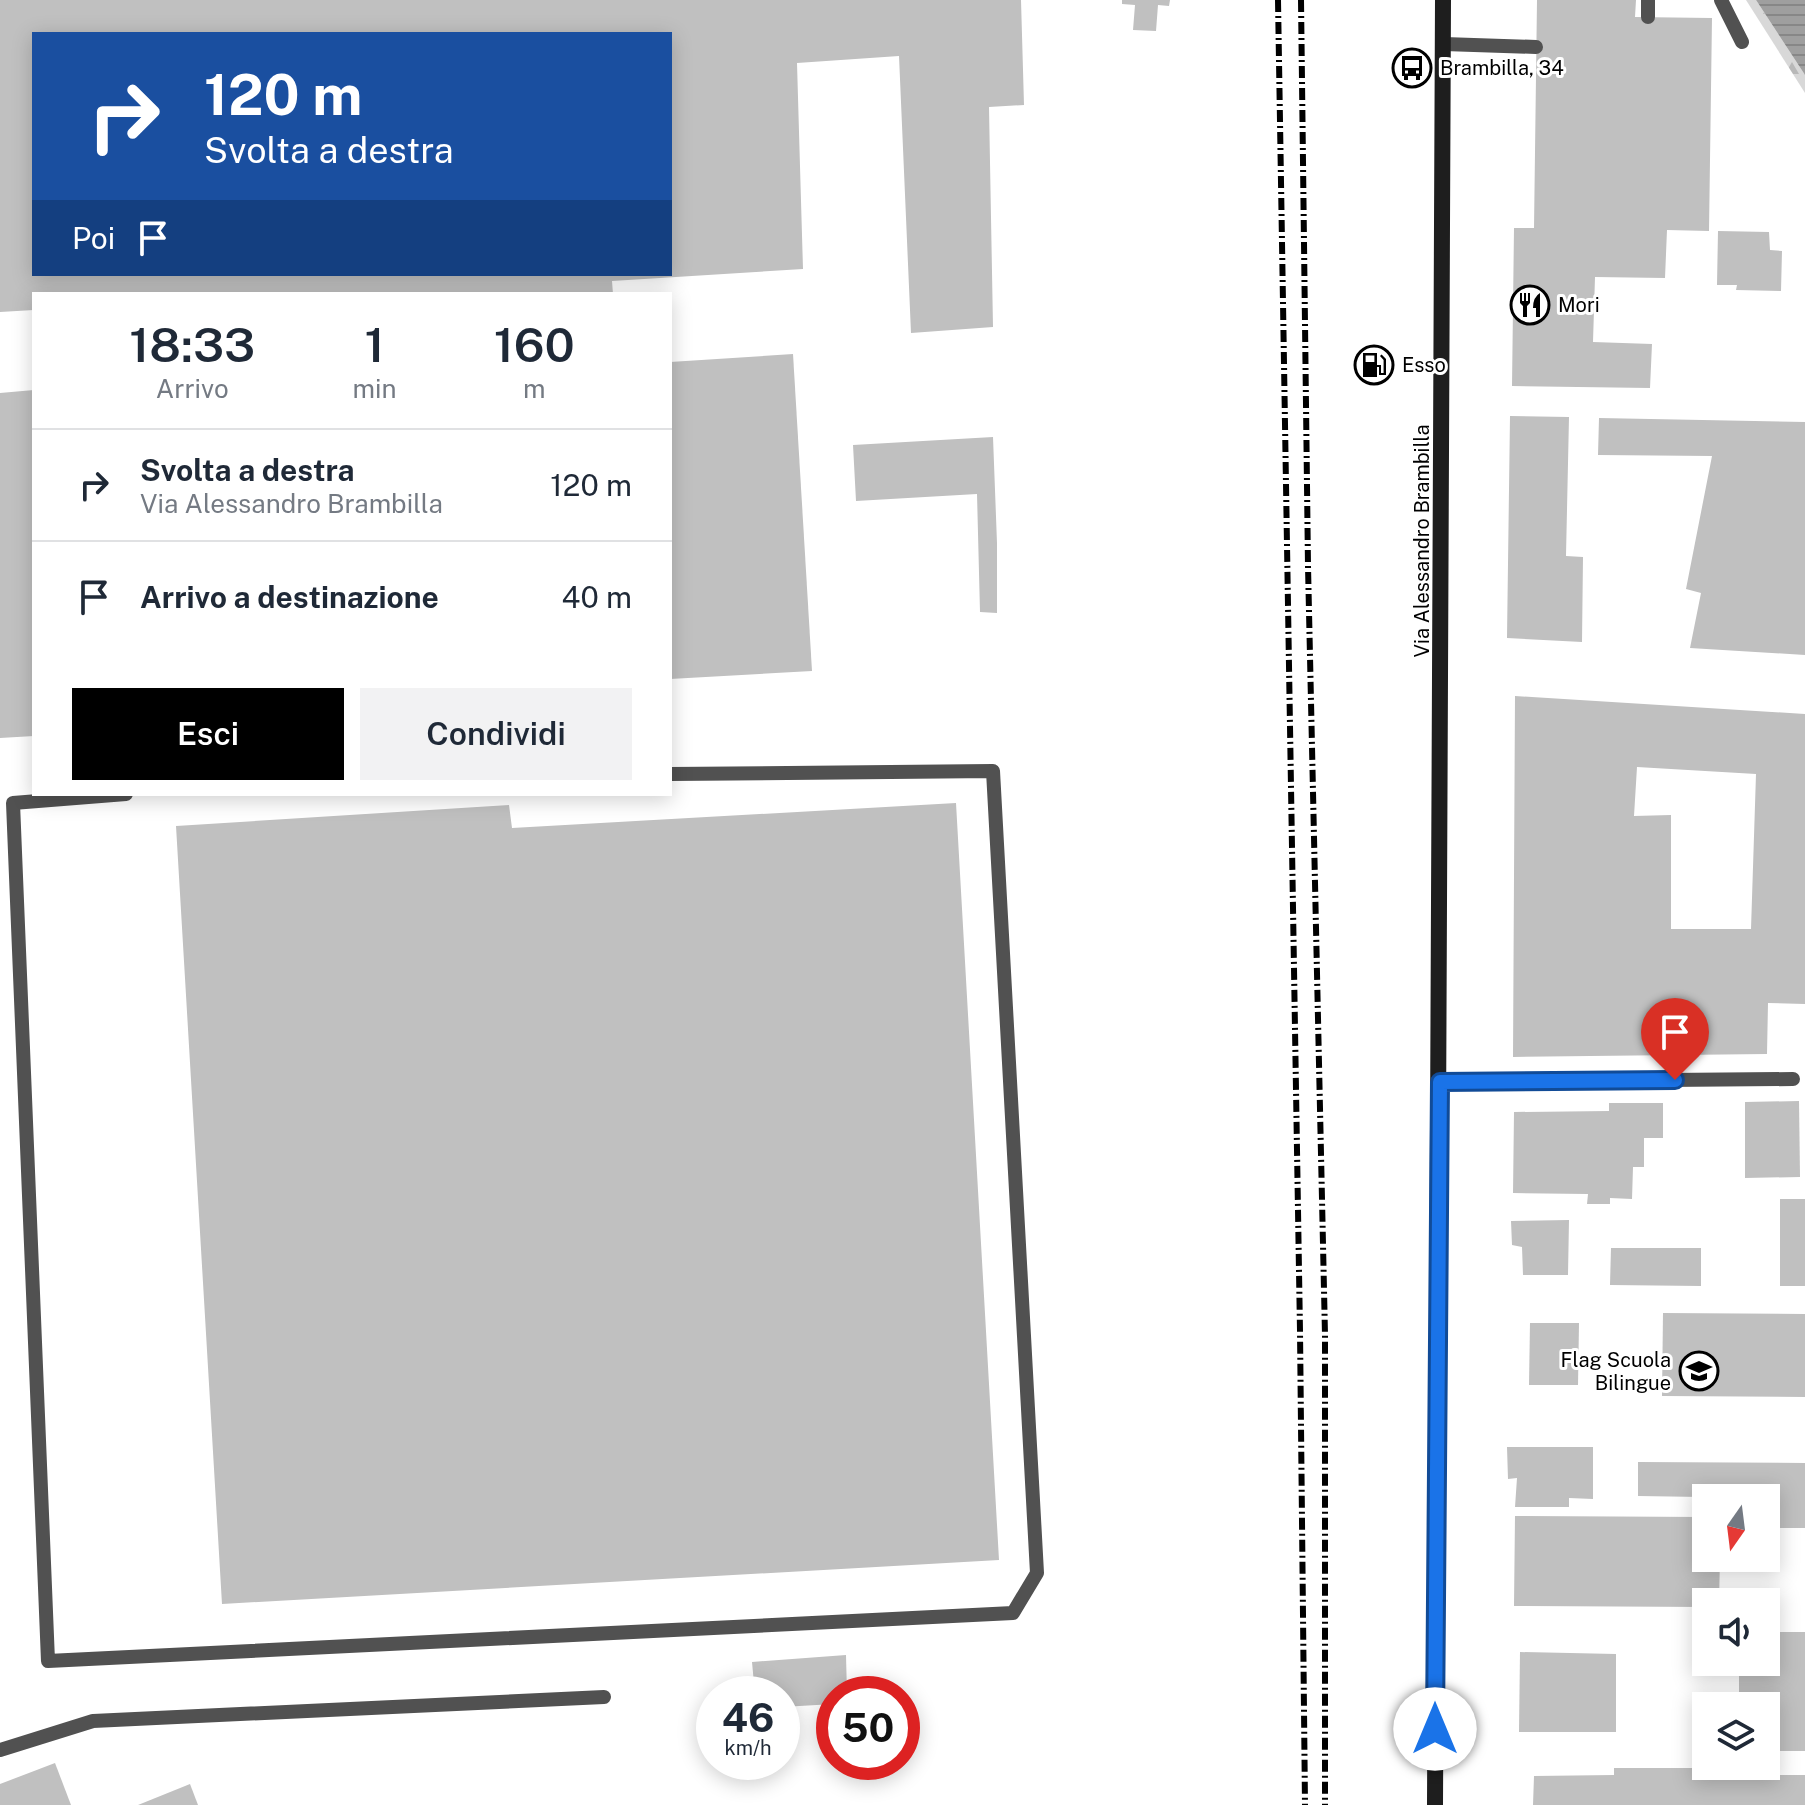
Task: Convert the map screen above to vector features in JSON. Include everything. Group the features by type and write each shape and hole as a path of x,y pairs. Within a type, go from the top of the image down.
{"main road":[{"name":"Via Alessandro Brambilla","path":"1435,1805 1443,0"}],"lane":[{"path":"1648,0 1648,17"},
{"path":"1721,0 1742,42"},
{"path":"1444,44 1536,47"},
{"path":"101,796 13,803 7,869 48,1661 1013,1613 1037,1573 993,771 672,774"},
{"path":"1440,1082 1793,1079"},
{"path":"0,1750 93,1721 604,1697"}],"green space":[{"path":"1746,0 1756,0 1805,75 1805,93"}],"shaded area":[{"path":"1756,0 1805,0 1805,75"}],"building":[{"path":"0,0 1021,0 1024,105 989,107 993,327 911,333 899,56 797,63 803,269 612,281 613,292 32,292 32,310 0,312"},
{"path":"1122,0 1170,0 1169,6 1158,5 1156,31 1133,30 1135,5 1122,4"},
{"path":"1537,0 1636,0 1635,17 1712,18 1709,231 1667,230 1665,278 1595,277 1593,342 1652,344 1650,388 1512,386 1514,228 1534,228"},
{"path":"1718,231 1769,232 1770,250 1782,251 1781,291 1736,290 1737,285 1717,285"},
{"path":"793,354 812,671 672,679 672,362"},
{"path":"32,390 32,736 0,738 0,393"},
{"path":"1510,416 1569,417 1566,556 1583,557 1582,642 1507,638"},
{"path":"1599,418 1805,422 1805,655 1690,648 1701,593 1686,589 1712,456 1598,455"},
{"path":"993,437 997,613 980,612 977,494 856,501 853,445"},
{"path":"1515,696 1805,714 1805,1004 1768,1003 1767,1054 1513,1057","holes":["1637,767 1756,774 1751,929 1671,929 1671,815 1634,816"]},
{"path":"956,803 999,1560 222,1604 176,826 509,805 512,828"},
{"path":"1799,1101 1800,1177 1745,1178 1745,1102"},
{"path":"1609,1103 1663,1103 1663,1138 1644,1138 1644,1167 1633,1167 1632,1199 1610,1198 1610,1204 1587,1204 1588,1194 1513,1193 1514,1112 1609,1111"},
{"path":"1780,1199 1805,1199 1805,1286 1780,1286"},
{"path":"1569,1220 1568,1275 1523,1275 1522,1247 1512,1245 1511,1221"},
{"path":"1611,1248 1701,1248 1701,1286 1610,1285"},
{"path":"1663,1313 1805,1314 1805,1397 1662,1396"},
{"path":"1530,1323 1579,1323 1578,1385 1529,1385"},
{"path":"1507,1447 1593,1447 1593,1499 1569,1498 1569,1507 1515,1507 1517,1478 1508,1479"},
{"path":"1638,1462 1805,1463 1805,1528 1780,1528 1780,1484 1692,1484 1692,1497 1638,1496"},
{"path":"1515,1516 1692,1517 1692,1572 1720,1572 1719,1588 1692,1588 1692,1607 1514,1606"},
{"path":"1780,1632 1805,1632 1805,1751 1780,1751 1780,1692 1739,1692 1739,1676 1780,1676"},
{"path":"1520,1652 1616,1654 1616,1732 1519,1732"},
{"path":"846,1655 847,1676 816,1676 816,1705 800,1706 800,1676 753,1676 752,1662"},
{"path":"55,1763 71,1805 0,1805 0,1784"},
{"path":"1614,1768 1692,1768 1692,1780 1780,1780 1780,1775 1805,1775 1805,1805 1533,1805 1534,1776 1614,1775"},
{"path":"190,1784 198,1805 138,1805"}],"railway":[{"path":"1278,0 1305,1805"},
{"path":"1301,0 1308,566 1325,1335 1325,1805"}],"place":[{"name":"Brambilla, 34","path":"1412,68"},
{"name":"Mori","path":"1530,305"},
{"name":"Esso","path":"1374,365"},
{"name":"Flag Scuola Bilingue","path":"1699,1371"}],"route":[{"path":"1435,1729 1440,1082 1675,1080"}]}
